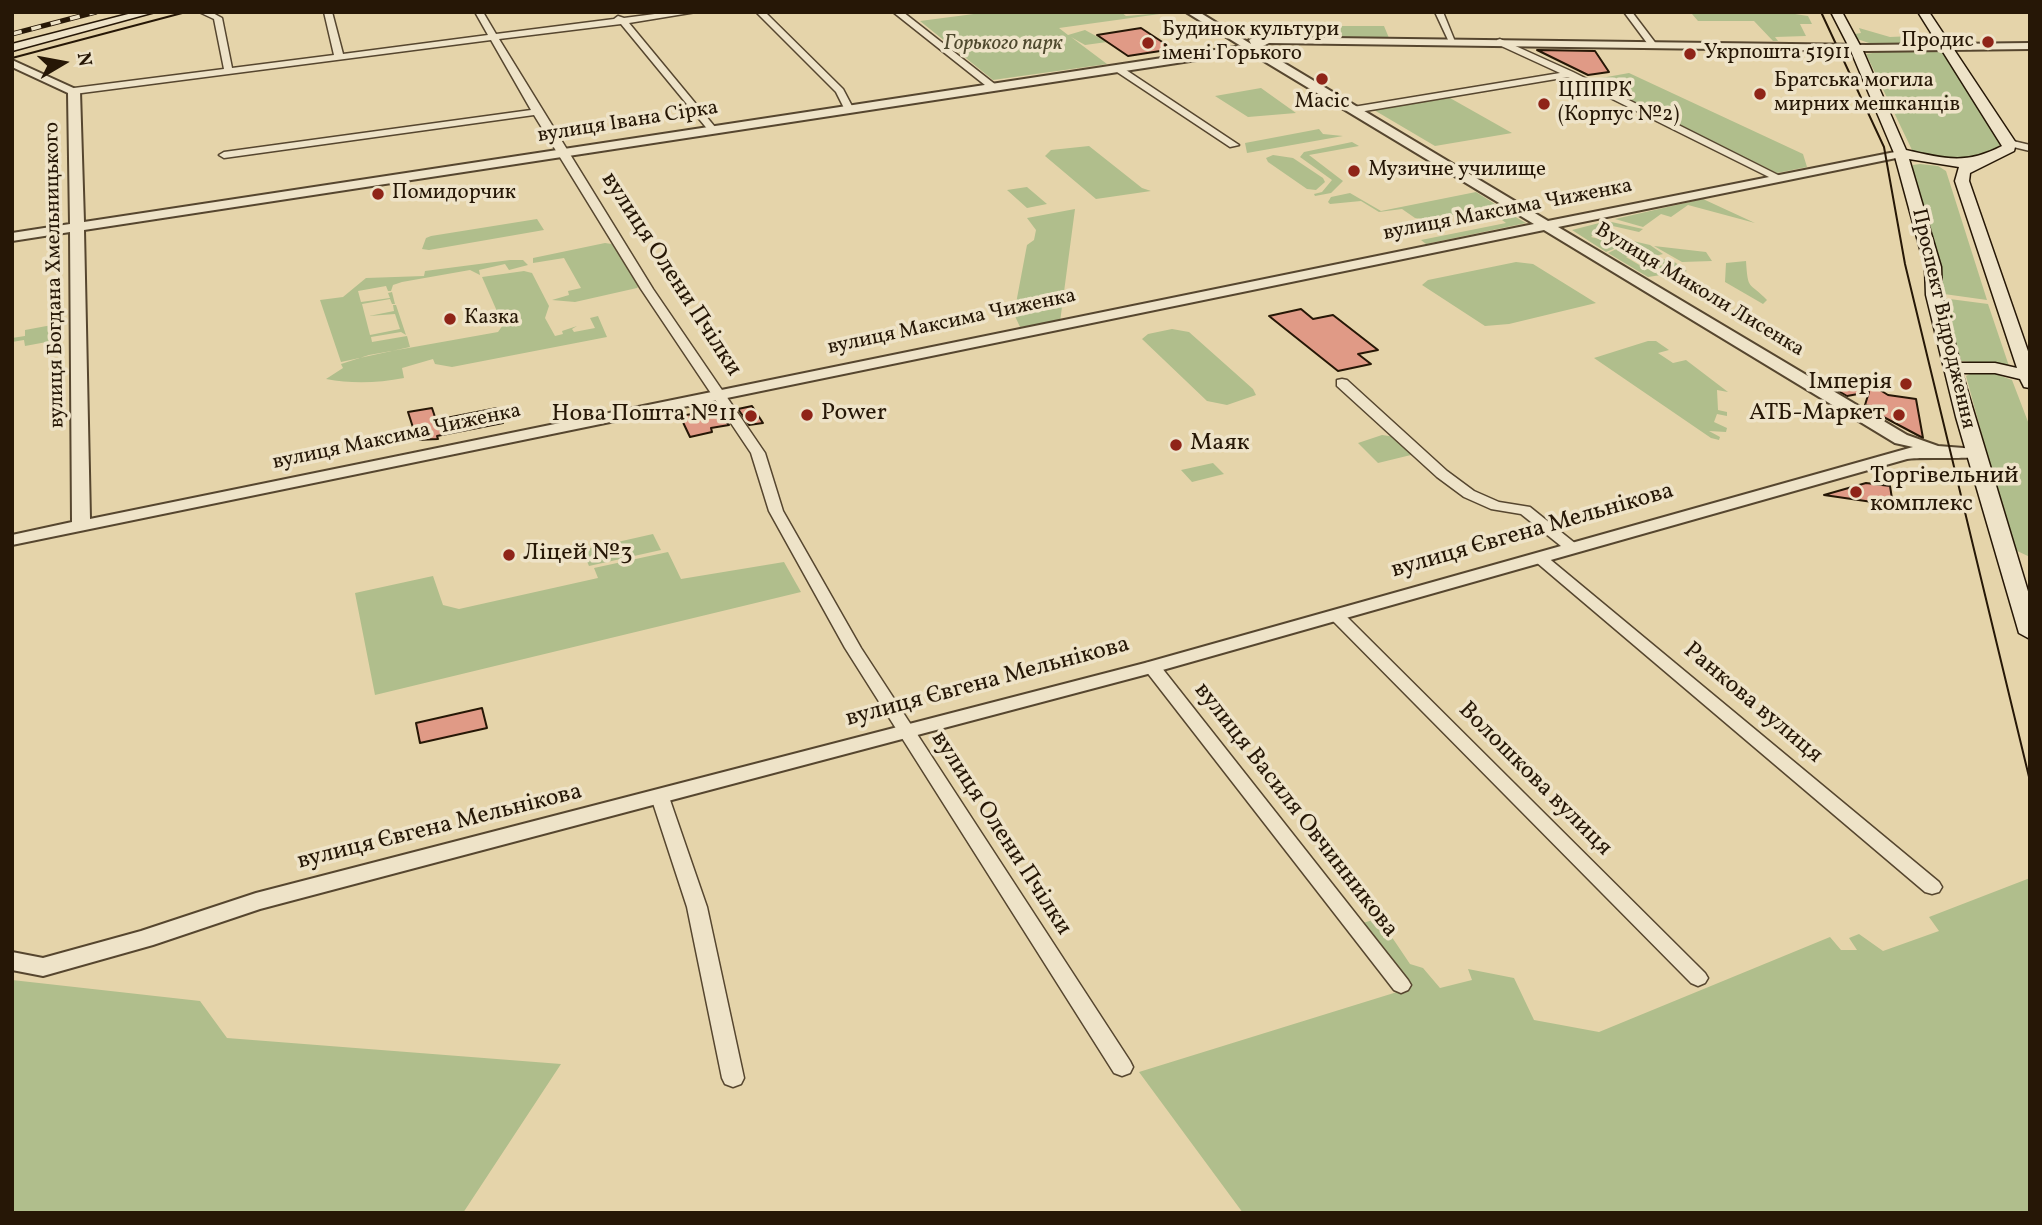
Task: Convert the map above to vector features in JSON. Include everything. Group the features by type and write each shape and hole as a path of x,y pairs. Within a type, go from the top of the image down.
{"main road":[{"path":"12,48 150,12"},
{"name":"Проспект Відродження","path":"1836,12 1855,47 1901,153 1933,267 1934,295 1976,454 2030,633"},
{"path":"1923,12 2009,143 2010,148 1963,171 1964,191 2029,379"},
{"path":"1901,153 1950,164 1985,160"},
{"path":"1953,368 1995,368 2029,379"},
{"path":"2007,554 2030,561"}],"street":[{"path":"203,12 218,18 228,69"},
{"path":"328,12 339,56"},
{"name":"вулиця Олени Пчілки","path":"479,12 537,112 647,289 758,453 776,511 853,648 1122,1067"},
{"path":"611,12 623,21 712,129"},
{"path":"74,91 228,69 692,12"},
{"path":"760,12 840,91 849,108"},
{"path":"897,12 993,87"},
{"name":"Вулиця Миколи Лисенка","path":"1191,12 1551,226 1903,446"},
{"path":"1439,12 1453,42"},
{"path":"1628,12 1653,45"},
{"path":"1232,37 1265,41 1855,47 2030,46"},
{"name":"вулиця Івана Сірка","path":"12,237 1251,48 1265,41"},
{"path":"1500,42 1781,179"},
{"path":"1527,53 1519,46 1535,43"},
{"name":"вулиця Богдана Хмельницького","path":"12,63 74,91 81,526"},
{"path":"1117,68 1234,145"},
{"path":"1353,110 1570,74"},
{"path":"224,155 537,112"},
{"path":"2009,143 2030,148"},
{"name":"вулиця Максима Чиженка","path":"12,540 1109,313 1551,226 1901,153"},
{"path":"1342,383 1469,494 1496,506 1525,510 1571,547"},
{"name":"вулиця Євгена Мельнікова","path":"12,961 43,967 256,902 1152,667 1541,559 1571,547 1903,446 1976,454"},
{"name":"Ранкова вулиця","path":"1541,559 1932,887"},
{"name":"Волошкова вулиця","path":"1337,616 1698,978"},
{"name":"вулиця Василя Овчинникова","path":"1152,667 1401,985"},
{"path":"660,797 697,907 733,1078"}],"green space":[{"name":"Горького парк","path":"989,12 1121,12 1126,16 1174,12 1059,28 1068,35 1085,30 1107,42 1085,45 1071,37 1107,64 993,80 920,21"},
{"path":"1642,12 1782,12 1808,16 1812,24 1800,24 1806,36 1775,37 1778,41 1773,41 1754,21 1698,21 1692,14"},
{"path":"1307,26 1384,26 1389,38 1326,37 1325,34 1338,34 1336,28"},
{"path":"1859,28 1890,37 1934,35 1939,43 1872,44 1857,39 1855,34 1861,33"},
{"path":"1944,52 2000,143 1999,147 1977,155 1956,158 1934,157 1912,150 1866,54"},
{"path":"1629,73 1803,154 1807,167 1777,173 1590,80"},
{"path":"1261,88 1296,113 1248,117 1215,96"},
{"path":"1450,98 1512,133 1435,146 1374,110"},
{"path":"1319,129 1323,134 1343,136 1247,153 1245,143"},
{"path":"1352,142 1359,146 1309,155 1343,181 1331,193 1315,196 1314,194 1322,192 1332,180 1300,157 1304,152"},
{"path":"1089,146 1142,188 1151,191 1096,199 1045,156 1051,150"},
{"path":"1273,155 1293,158 1325,182 1316,190 1307,189 1268,162 1266,158"},
{"path":"1913,165 1938,166 1946,171 1987,300 1944,294 1913,169"},
{"path":"1027,187 1047,204 1027,208 1007,190"},
{"path":"1476,192 1498,206 1426,220 1415,218 1402,209 1379,212 1361,201 1328,202 1331,197 1350,193 1381,211"},
{"path":"1703,199 1755,223 1688,205 1671,217 1661,214 1643,227 1615,219"},
{"path":"1075,209 1060,322 1020,327 1014,314 1027,245 1034,240 1036,230 1027,218"},
{"path":"1502,209 1526,223 1426,244 1421,240 1506,223 1494,214 1482,213"},
{"path":"537,219 544,230 422,249 426,238 431,236"},
{"path":"1607,221 1643,229 1639,232 1604,224 1591,237 1623,245 1606,252 1572,230"},
{"path":"1633,241 1650,245 1663,254 1651,257 1644,253 1626,257 1646,269 1664,265 1657,261 1669,258 1687,271 1648,277 1608,253"},
{"path":"605,243 612,244 639,286 575,302 552,300 569,295 568,291 581,288 564,258 533,263 533,258"},
{"path":"1654,246 1706,252 1712,261 1682,262"},
{"path":"523,260 528,265 509,270 505,264 479,270 480,275 470,270 402,282 393,285 391,291 388,291 386,286 358,291 361,302 390,298 388,293 392,292 395,304 392,304 390,299 362,304 370,335 400,329 395,314 369,316 394,311 393,305 396,305 406,335 401,332 371,337 372,342 407,336 410,347 341,362 320,300 343,297 366,278 424,276 425,271"},
{"path":"1746,261 1749,282 1767,300 1763,304 1725,282 1726,263"},
{"path":"1516,262 1533,264 1596,303 1509,324 1485,326 1422,285 1428,280"},
{"path":"524,271 532,273 549,306 545,318 555,336 577,326 572,329 574,332 595,328 590,318 598,316 607,337 452,367 435,364 433,359 402,368 404,378 394,380 355,382 326,379 343,368 341,364 369,355 498,332 503,325 482,277"},
{"path":"1942,298 1988,304 2009,366 1961,361"},
{"path":"52,325 52,341 25,346 24,340 12,342 12,338 25,336 25,330"},
{"path":"1172,329 1189,332 1253,389 1256,395 1227,405 1207,401 1142,339 1148,334"},
{"path":"1648,341 1656,341 1669,350 1658,353 1673,363 1686,360 1728,392 1717,390 1718,410 1727,412 1727,416 1717,414 1714,422 1727,428 1726,432 1709,431 1720,437 1719,440 1711,438 1594,358"},
{"path":"1974,372 1993,373 2012,380 2030,427 2030,557 2013,549 1966,376"},
{"path":"1382,435 1396,437 1415,454 1378,463 1358,443"},
{"path":"1213,463 1224,474 1192,482 1181,470"},
{"path":"653,534 661,550 589,566 582,550"},
{"path":"668,552 681,579 784,562 801,592 375,695 355,593 433,576 443,605 459,609 598,578 594,568"},
{"path":"2030,878 2030,1213 1243,1213 1139,1072 1410,988 1363,923 1379,918 1410,964 1423,968 1440,988 1472,980 1468,969 1514,978 1534,1020 1599,1032 1830,937 1841,950 1857,950 1849,938 1859,934 1883,951 1939,931 1929,917"},
{"path":"12,980 200,1001 227,1038 561,1064 463,1213 12,1213"}],"building":[{"name":"Будинок культури імені Горького","path":"1141,28 1173,49 1128,56 1097,35"},
{"path":"1537,50 1595,51 1609,72 1588,75"},
{"path":"1301,309 1313,319 1333,315 1378,350 1358,354 1371,364 1338,371 1269,316"},
{"name":"АТБ-Маркет","path":"1856,375 1888,395 1916,399 1923,438 1876,413 1875,407 1865,405 1869,392 1847,396 1823,382"},
{"name":"Нова Пошта №11","path":"752,406 763,423 749,425 738,409"},
{"path":"432,408 436,420 497,408 503,423 437,436 438,439 417,440 408,412"},
{"path":"716,410 729,425 711,428 712,432 690,437 680,416"},
{"name":"Торгівельний комплекс","path":"1866,483 1890,486 1893,505 1824,495"},
{"path":"482,708 487,728 420,743 416,723"}],"tram line":[{"path":"12,58 186,12"},
{"path":"1821,12 1884,147 1905,264 2030,781"}],"railway":[{"path":"12,34 96,12"}],"place":[{"name":"Продис","path":"1988,42"},
{"name":"Будинок культури імені Горького","path":"1148,43"},
{"name":"Укрпошта 51911","path":"1690,54"},
{"name":"Macic","path":"1322,79"},
{"name":"Братська могила мирних мешканців","path":"1760,94"},
{"name":"ЦППРК (Корпус №2)","path":"1544,104"},
{"name":"Музичне училище","path":"1354,171"},
{"name":"Помидорчик","path":"378,194"},
{"name":"Казка","path":"450,319"},
{"name":"Імперія","path":"1906,384"},
{"name":"Power","path":"807,415"},
{"name":"АТБ-Маркет","path":"1899,415"},
{"name":"Нова Пошта №11","path":"751,416"},
{"name":"Маяк","path":"1176,445"},
{"name":"Торгівельний комплекс","path":"1856,492"},
{"name":"Ліцей №3","path":"509,555"}]}
